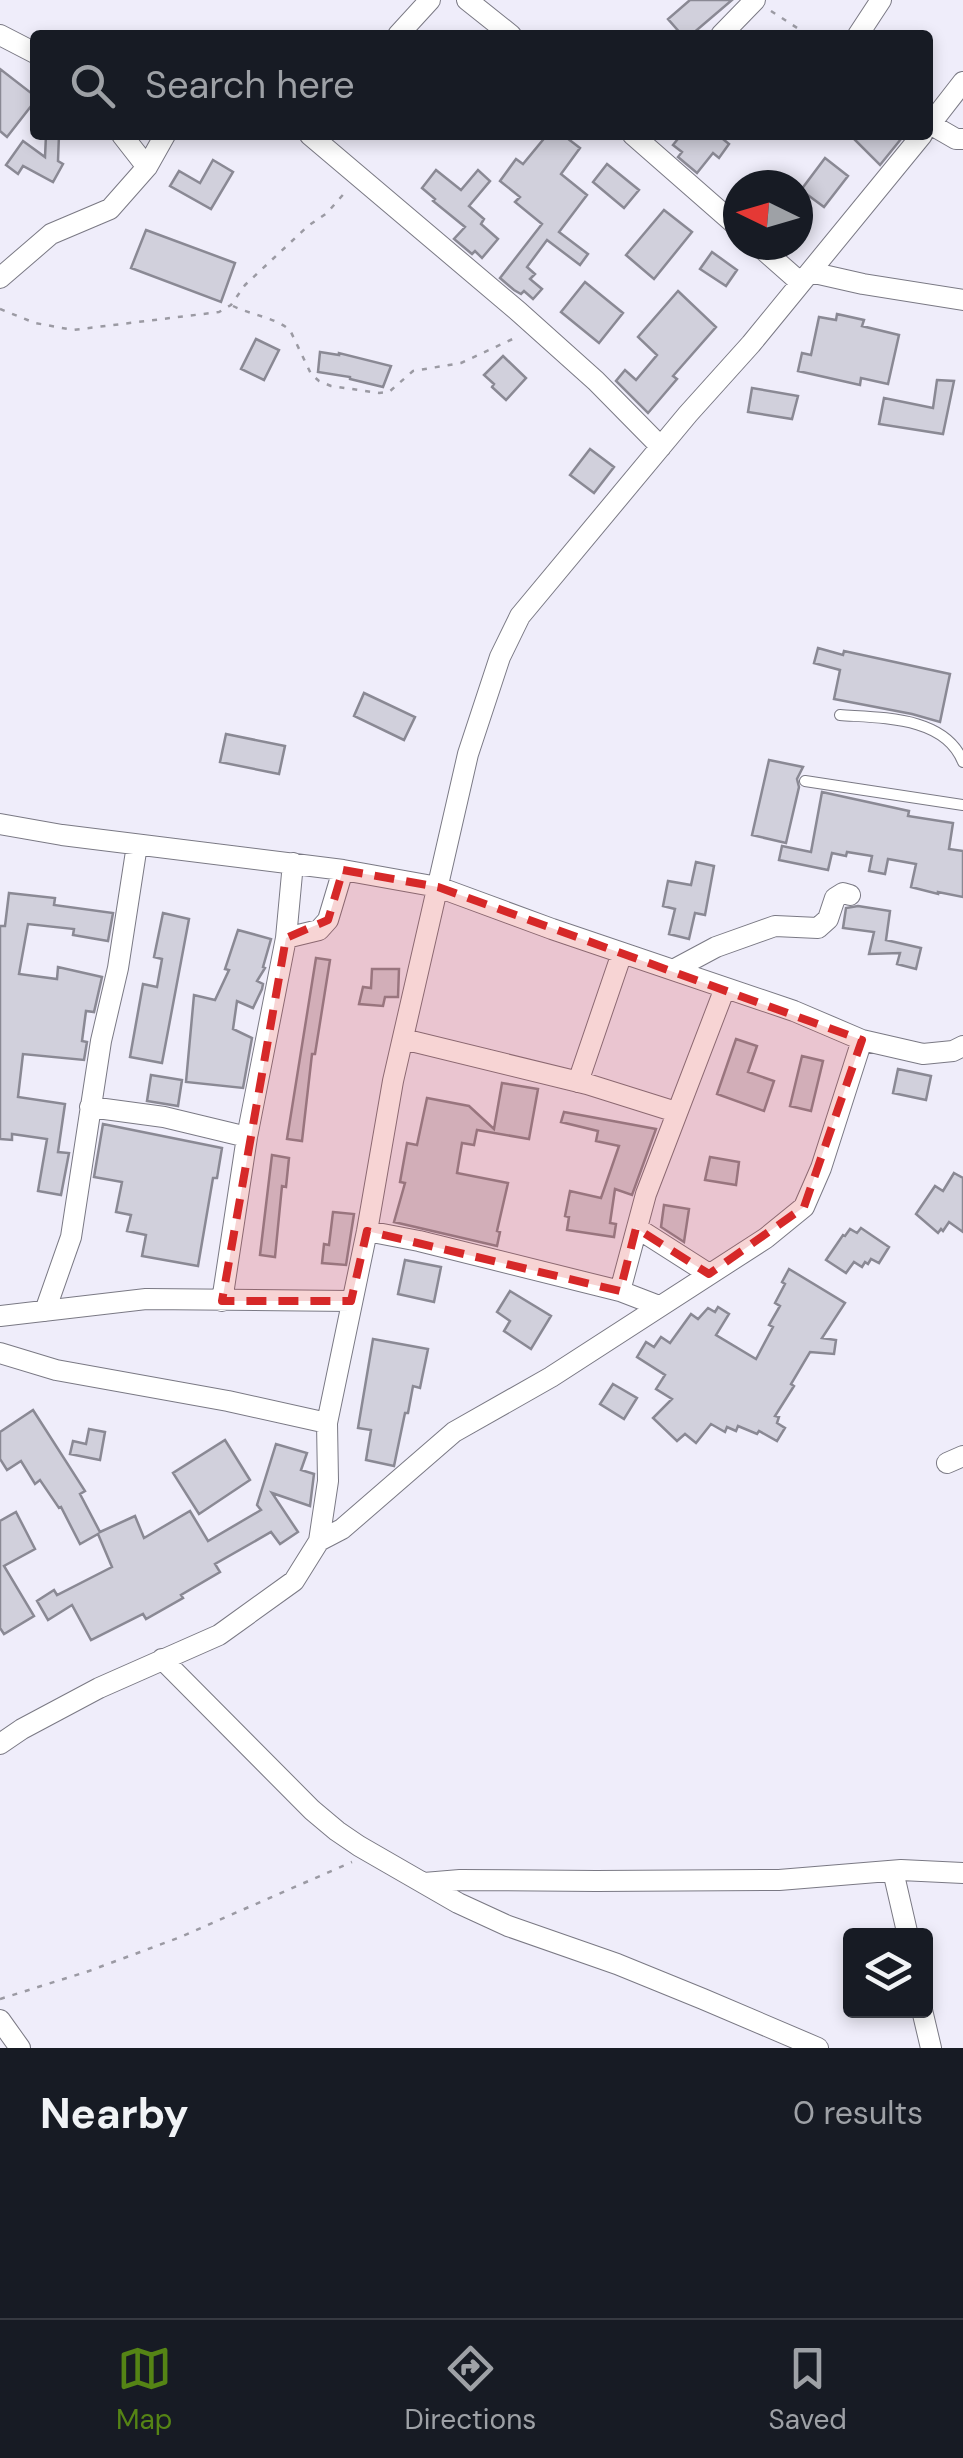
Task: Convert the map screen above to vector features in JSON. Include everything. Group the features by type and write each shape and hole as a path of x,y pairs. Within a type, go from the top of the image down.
{"street":[{"path":"403,30 430,0"},
{"path":"468,0 506,30"},
{"path":"861,30 881,0"},
{"path":"726,30 753,2"},
{"path":"0,35 30,50"},
{"path":"933,119 963,82"},
{"path":"933,131 963,138"},
{"path":"126,140 148,167"},
{"path":"0,278 51,234 110,209 148,167 162,140"},
{"path":"316,140 536,328 661,446"},
{"path":"639,140 723,215"},
{"path":"0,1744 22,1728 219,1634 294,1581 319,1541 328,1480 327,1422 403,1039 468,754 500,657 520,616 751,344 916,140"},
{"path":"780,260 805,277 963,300"},
{"path":"0,824 62,836 343,870 438,887 794,1011 862,1040 923,1054 963,1046"},
{"path":"45,1311 71,1237 136,845"},
{"path":"222,1301 286,938 293,863"},
{"path":"286,938 319,930 328,920 343,870"},
{"path":"673,970 716,947 775,926 818,928 828,919 835,898 850,894"},
{"path":"578,1082 622,953"},
{"path":"620,1291 646,1194 725,988"},
{"path":"403,1039 578,1082 676,1112"},
{"path":"319,1541 342,1529 454,1432 551,1377 766,1238 804,1208 821,1168 862,1040"},
{"path":"90,1107 164,1117 248,1137"},
{"path":"637,1228 709,1274"},
{"path":"367,1231 620,1291 659,1306"},
{"path":"0,1316 146,1299 351,1301"},
{"path":"0,1353 56,1370 327,1422"},
{"path":"162,1658 336,1832 458,1903 508,1926 634,1971 809,2046"},
{"path":"424,1883 779,1880 892,1871 963,1873"},
{"path":"892,1871 906,1928"},
{"path":"924,2018 931,2048"},
{"path":"0,2020 20,2048"}],"lane":[{"path":"840,715 899,720 933,730 959,752 963,762"},
{"path":"805,781 963,805"}],"path":[{"path":"753,2 800,30"},
{"path":"0,309 73,330 219,312 231,305 246,285 308,226 327,213 360,176"},
{"path":"231,305 285,325 318,381 379,393 389,392 414,371 461,363 536,328"},
{"path":"0,1999 178,1938 372,1853"}],"highlighted area":[{"path":"343,870 438,887 862,1040 804,1207 709,1274 636,1228 620,1291 367,1231 351,1301 222,1301 286,938 328,920"}],"building":[{"path":"690,0 732,0 697,30 678,30 668,19"},
{"path":"0,69 30,92 30,107 7,137 0,131"},
{"path":"46,140 59,140 58,161 63,164 53,182 23,166 18,174 6,165 23,141 45,157"},
{"path":"543,140 570,140 580,148 561,174 587,195 559,232 588,254 580,265 547,240 527,267 535,274 530,279 542,289 533,299 500,278 542,224 515,202 520,197 500,181 516,159 523,164"},
{"path":"677,140 724,140 729,144 719,158 713,153 697,173 678,157 682,152 673,145"},
{"path":"855,140 900,140 880,165"},
{"path":"825,158 848,176 824,207 813,199 813,174"},
{"path":"213,160 233,172 211,209 170,186 179,171 200,183"},
{"path":"607,164 639,190 624,208 593,182"},
{"path":"436,170 461,190 478,170 490,181 469,206 498,239 482,258 454,239 465,227 422,188"},
{"path":"664,210 692,232 654,279 626,255"},
{"path":"146,230 235,263 221,302 131,268"},
{"path":"712,252 737,270 726,286 700,269"},
{"path":"585,282 623,313 599,343 561,312"},
{"path":"678,291 716,327 673,376 677,379 648,413 616,381 625,370 636,380 657,355 638,337"},
{"path":"837,314 864,320 862,326 899,335 888,384 861,378 860,385 798,371 802,353 811,355 819,317 836,320"},
{"path":"256,339 279,350 264,380 241,369"},
{"path":"320,352 391,366 383,387 318,372"},
{"path":"503,356 526,378 506,400 484,375"},
{"path":"937,380 954,381 943,434 879,424 884,398 933,408"},
{"path":"752,388 798,396 792,419 748,412"},
{"path":"590,449 614,467 594,493 570,475"},
{"path":"818,648 950,674 940,722 834,699 840,670 814,663"},
{"path":"364,693 415,717 404,740 354,716"},
{"path":"226,734 285,746 279,774 220,762"},
{"path":"769,760 803,767 797,779 799,787 786,843 752,835"},
{"path":"822,792 909,811 908,816 953,823 949,849 963,851 963,897 911,887 916,864 888,859 885,874 869,871 872,856 847,852 846,856 832,853 828,870 779,860 782,846 811,852"},
{"path":"696,862 714,866 705,915 695,913 689,939 669,934 675,909 663,906 668,881 691,885"},
{"path":"9,893 55,898 54,905 113,913 108,941 73,935 74,929 28,924 19,974 57,979 58,967 102,977 94,1012 86,1011 84,1060 23,1054 18,1097 65,1104 58,1152 69,1153 61,1195 38,1191 47,1139 12,1134 12,1140 0,1139 0,926 5,926"},
{"path":"846,908 890,911 886,940 921,948 916,969 897,964 900,953 869,954 874,932 843,928"},
{"path":"163,913 189,919 162,1063 130,1057 143,984 157,987 162,959 154,957"},
{"path":"238,930 271,939 265,968 257,981 263,984 262,989 253,1008 237,1001 233,1029 252,1038 243,1088 186,1082 194,995 215,1000 229,970 225,969"},
{"path":"316,958 330,960 312,1054 302,1141 287,1139"},
{"path":"372,969 399,969 398,997 385,997 383,1006 359,1004 363,987 371,988"},
{"path":"736,1039 757,1046 748,1072 774,1081 764,1111 717,1094"},
{"path":"802,1056 823,1061 811,1111 790,1106"},
{"path":"898,1069 931,1076 926,1100 893,1093"},
{"path":"151,1075 182,1080 178,1106 147,1101"},
{"path":"502,1083 538,1089 529,1139 477,1130 474,1145 462,1143 457,1173 508,1183 497,1246 394,1222 405,1183 400,1182 407,1143 417,1145 427,1098 469,1106 494,1129"},
{"path":"564,1112 656,1129 632,1195 615,1189 610,1223 616,1224 614,1237 567,1230 569,1217 565,1216 570,1191 601,1198 619,1146 596,1141 598,1131 561,1122"},
{"path":"103,1124 222,1148 198,1266 142,1256 146,1235 127,1231 131,1215 116,1212 122,1182 94,1177"},
{"path":"272,1155 289,1158 286,1187 282,1186 275,1257 260,1255"},
{"path":"710,1157 739,1162 736,1185 705,1180"},
{"path":"954,1173 963,1178 963,1232 949,1222 938,1233 916,1214 935,1186 943,1191"},
{"path":"664,1205 689,1209 684,1242 661,1227"},
{"path":"333,1212 354,1214 346,1265 322,1263 324,1244 329,1245"},
{"path":"861,1228 889,1247 879,1263 871,1259 862,1267 854,1262 846,1273 826,1260 843,1235 850,1229 857,1233"},
{"path":"405,1260 441,1267 434,1302 398,1294"},
{"path":"789,1269 845,1303 822,1338 836,1340 834,1354 810,1352 775,1416 785,1428 777,1441 759,1431 757,1434 738,1426 736,1431 727,1427 725,1432 711,1424 696,1443 685,1434 677,1441 653,1418 672,1399 656,1389 665,1375 637,1357 646,1342 654,1347 661,1337 670,1343 691,1314 698,1319 708,1308 715,1312 718,1307 729,1314 716,1335 756,1359 773,1327 769,1325 780,1306 775,1303"},
{"path":"510,1291 551,1316 531,1349 504,1331 510,1321 497,1312"},
{"path":"373,1339 428,1349 420,1388 413,1386 405,1413 394,1466 366,1460 371,1430 358,1428"},
{"path":"613,1384 637,1398 624,1419 600,1404"},
{"path":"33,1410 85,1491 80,1494 100,1532 135,1516 144,1538 190,1511 208,1541 261,1510 257,1505 276,1444 307,1453 301,1470 314,1474 310,1506 272,1493 298,1532 280,1544 271,1532 215,1564 220,1572 181,1595 183,1598 146,1619 143,1614 91,1640 72,1605 48,1620 37,1601 112,1567 98,1534 80,1544 61,1507 40,1480 35,1484 21,1461 7,1470 0,1459 0,1432"},
{"path":"89,1429 105,1432 100,1460 70,1454 73,1441 86,1444"},
{"path":"225,1440 250,1480 199,1514 173,1473"},
{"path":"16,1512 35,1549 4,1566 34,1616 4,1634 0,1628 0,1521"}]}
